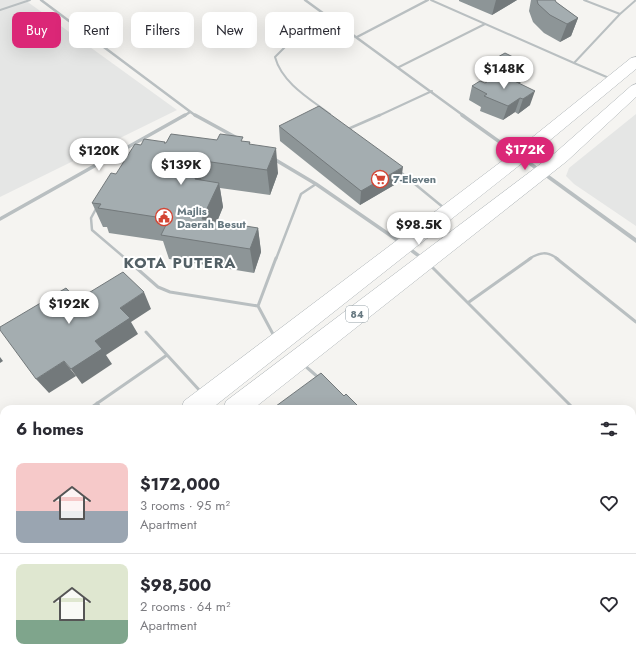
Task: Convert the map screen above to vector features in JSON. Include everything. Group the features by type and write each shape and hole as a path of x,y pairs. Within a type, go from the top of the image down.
{"main road":[{"name":"84","path":"206,405 280,341 447,210 520,156 636,61"},
{"name":"84","path":"245,404 298,360 541,172 589,133 636,89"}],"street":[{"path":"41,0 190,112 244,142"},
{"path":"305,0 322,12"},
{"path":"357,37 430,0"},
{"path":"354,35 636,241"},
{"path":"0,219 190,112"},
{"path":"270,157 316,184 426,261"}],"lane":[{"path":"0,10 30,0"},
{"path":"430,0 614,80"},
{"path":"584,0 620,14"},
{"path":"574,63 620,14 636,0"},
{"path":"399,67 485,24"},
{"path":"284,48 275,57 275,63 279,70 286,78 331,115"},
{"path":"348,129 432,91"},
{"path":"342,124 354,134"},
{"path":"394,167 447,210"},
{"path":"280,341 273,335 258,306 301,194 316,184"},
{"path":"98,206 91,217 90,224 92,230 158,287 184,296 258,306"},
{"path":"469,302 538,253 544,252 550,253 636,322"},
{"path":"426,261 469,302 570,405"},
{"path":"146,332 167,355 206,405"},
{"path":"97,404 167,355"},
{"path":"298,360 324,382"},
{"path":"312,382 318,377"}],"shaded area":[{"path":"0,0 25,0 42,12 12,12 12,48 61,48 61,26 69,32 69,48 91,48 177,110 0,197"},
{"path":"636,114 636,226 574,184 566,176 569,168"}],"building":[{"path":"537,0 555,0 578,18 567,24 550,15 538,4"},
{"path":"505,53 533,67 517,76 489,62"},
{"path":"500,74 535,91 508,106 484,96 487,94 472,86 480,81 485,83"},
{"path":"319,106 403,167 361,191 279,126"},
{"path":"171,134 217,140 220,134 243,137 241,141 250,142 249,144 276,148 267,170 183,158 178,167 199,170 195,179 219,183 202,219 258,228 250,249 161,235 169,219 98,208 101,204 92,203 111,173 116,174 135,144 141,145 144,139 166,143"},
{"path":"123,272 144,292 120,308 130,318 95,341 102,349 71,369 64,361 36,379 0,330 0,327 66,288 77,300"},
{"path":"321,373 344,396 346,394 357,405 277,405"}],"place":[{"name":"7-Eleven","path":"380,179"},
{"name":"Majlis Daerah Besut","path":"164,217"}],"district":[{"name":"KOTA PUTERA","path":"180,263"}]}
